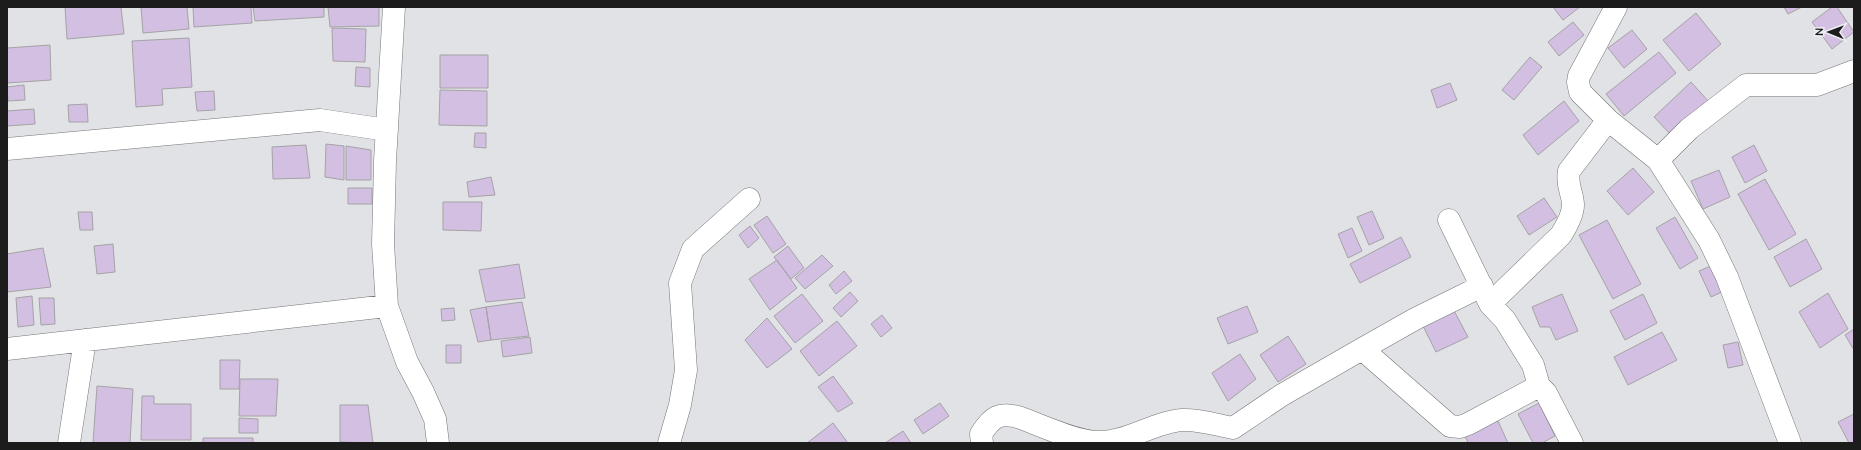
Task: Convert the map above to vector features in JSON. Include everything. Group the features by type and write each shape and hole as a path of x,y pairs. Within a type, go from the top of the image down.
{"street":[{"path":"394,7 387,130 383,244 387,306 408,362 435,419 438,443"},
{"path":"1616,7 1578,82 1580,92 1608,120 1658,160 1709,240 1727,277 1790,443"},
{"path":"1658,160 1689,129 1746,85 1817,85 1854,72"},
{"path":"7,149 320,120 387,130"},
{"path":"982,443 980,434 991,420 1002,415 1017,417 1084,440 1097,442 1111,441 1170,422 1183,420 1233,428 1282,395 1415,319 1486,295 1561,235 1566,227 1573,206 1567,181 1569,171 1608,120"},
{"path":"669,443 680,405 686,370 680,283 693,249 748,199"},
{"path":"1449,220 1486,295 1505,320 1533,365 1539,386 1546,393 1572,443"},
{"path":"7,349 387,306"},
{"path":"69,443 85,340"},
{"path":"1362,349 1450,426 1460,427 1468,424 1539,386"}],"building":[{"path":"65,7 121,7 124,34 67,39"},
{"path":"141,7 187,7 189,29 143,33"},
{"path":"193,7 251,7 252,23 194,27"},
{"path":"253,7 324,7 324,17 255,21"},
{"path":"328,7 379,7 379,26 330,27"},
{"path":"1553,7 1580,7 1563,20"},
{"path":"1784,7 1802,7 1788,14"},
{"path":"1832,7 1837,7 1854,32 1832,49 1812,22"},
{"path":"1696,13 1721,44 1689,71 1663,40"},
{"path":"1573,22 1584,35 1559,56 1548,42"},
{"path":"332,28 366,29 365,62 333,61"},
{"path":"1632,30 1647,49 1624,68 1608,48"},
{"path":"189,38 192,87 162,89 163,105 136,107 132,41"},
{"path":"50,45 51,80 7,83 7,48"},
{"path":"1659,52 1676,73 1624,116 1606,94"},
{"path":"440,55 488,55 488,88 440,88"},
{"path":"1530,57 1542,67 1514,100 1502,90"},
{"path":"356,67 370,68 370,87 355,86"},
{"path":"1691,82 1709,102 1672,136 1654,117"},
{"path":"1450,83 1457,100 1437,108 1431,90"},
{"path":"24,85 25,100 8,101 7,87"},
{"path":"440,90 487,91 487,126 439,125"},
{"path":"214,91 215,110 197,111 195,92"},
{"path":"1564,101 1579,121 1538,155 1523,135"},
{"path":"87,104 88,122 69,122 68,105"},
{"path":"34,109 35,124 7,126 7,111"},
{"path":"475,133 486,133 486,148 474,147"},
{"path":"326,144 344,146 344,180 325,177"},
{"path":"306,145 310,178 273,179 272,147"},
{"path":"1754,145 1767,171 1745,183 1732,157"},
{"path":"346,146 371,150 371,180 346,180"},
{"path":"1633,168 1654,192 1628,215 1607,191"},
{"path":"1719,170 1730,197 1703,209 1691,181"},
{"path":"491,177 495,195 469,197 467,182"},
{"path":"1765,179 1796,234 1769,250 1738,194"},
{"path":"348,188 372,188 372,204 348,204"},
{"path":"1544,198 1557,217 1529,235 1517,216"},
{"path":"443,202 482,202 481,231 443,230"},
{"path":"1372,211 1384,238 1369,245 1357,217"},
{"path":"78,212 92,212 93,230 80,230"},
{"path":"767,216 786,244 773,253 754,225"},
{"path":"1675,217 1698,258 1680,269 1656,228"},
{"path":"1607,220 1641,284 1613,299 1579,235"},
{"path":"750,226 759,238 748,248 739,235"},
{"path":"1352,228 1362,251 1348,258 1338,234"},
{"path":"1401,237 1411,257 1360,283 1350,264"},
{"path":"1806,239 1822,269 1790,287 1774,257"},
{"path":"113,244 115,272 97,274 94,246"},
{"path":"788,246 804,268 791,279 774,257"},
{"path":"43,248 51,287 7,292 7,254"},
{"path":"822,255 833,266 805,289 795,278"},
{"path":"777,260 797,288 770,310 749,279"},
{"path":"519,264 525,298 486,302 479,270"},
{"path":"1713,265 1726,290 1711,297 1699,271"},
{"path":"844,271 852,281 836,294 829,285"},
{"path":"850,292 858,301 841,317 833,308"},
{"path":"1828,293 1848,329 1820,348 1799,312"},
{"path":"802,294 823,321 795,343 774,316"},
{"path":"1562,294 1578,331 1556,340 1550,327 1540,327 1532,307"},
{"path":"1643,294 1657,323 1625,340 1610,311"},
{"path":"32,296 34,325 18,327 16,298"},
{"path":"39,298 54,298 55,324 41,325"},
{"path":"522,302 529,336 491,340 486,307"},
{"path":"1451,305 1468,337 1436,352 1420,320"},
{"path":"1247,306 1258,332 1228,344 1217,318"},
{"path":"486,307 491,340 478,342 470,310"},
{"path":"454,308 455,320 442,321 441,309"},
{"path":"882,315 892,328 881,337 871,324"},
{"path":"767,318 792,349 767,368 745,340"},
{"path":"837,321 857,346 819,376 800,351"},
{"path":"1854,329 1854,350 1845,335"},
{"path":"1662,332 1677,360 1628,385 1614,357"},
{"path":"1288,336 1306,364 1278,382 1260,355"},
{"path":"530,337 532,353 503,357 501,341"},
{"path":"1738,342 1743,365 1728,368 1723,345"},
{"path":"446,345 461,345 461,363 446,363"},
{"path":"1240,354 1256,379 1228,401 1212,373"},
{"path":"220,360 240,360 239,389 220,389"},
{"path":"833,376 853,403 838,412 818,387"},
{"path":"240,379 278,379 276,416 239,416"},
{"path":"97,386 133,389 130,443 93,443"},
{"path":"142,396 154,396 154,404 191,404 191,440 141,440"},
{"path":"940,403 949,416 923,434 914,420"},
{"path":"1539,403 1555,436 1542,443 1533,443 1518,414"},
{"path":"340,405 368,405 373,443 340,442"},
{"path":"1854,414 1854,443 1849,443 1838,422"},
{"path":"239,418 258,419 258,433 239,433"},
{"path":"1498,421 1508,443 1468,443 1463,431"},
{"path":"833,423 848,443 807,443"},
{"path":"903,431 911,443 885,443"},
{"path":"203,438 253,438 253,443 203,443"}]}
